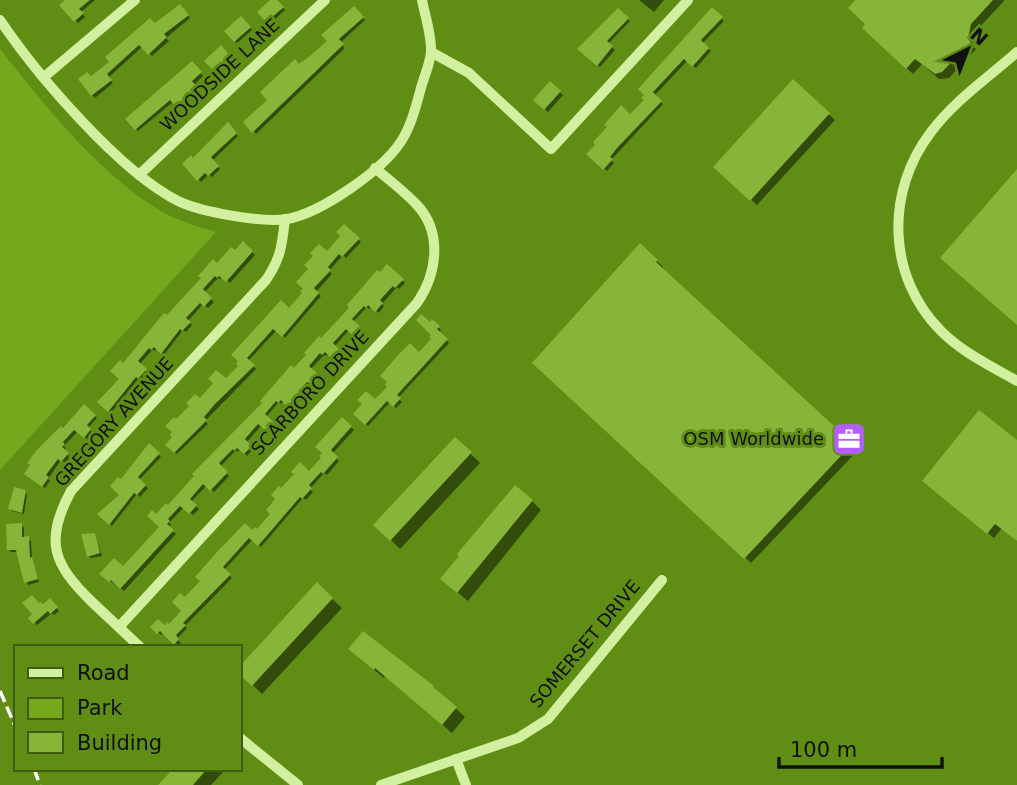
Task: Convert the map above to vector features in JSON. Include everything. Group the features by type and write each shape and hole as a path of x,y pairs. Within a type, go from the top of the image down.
{"street":[{"path":"44,77 135,0"},
{"name":"WOODSIDE LANE","path":"139,175 325,0"},
{"path":"0,20 44,77 91,130 139,175 178,201 215,212 285,219 299,216 328,202 375,168 400,143 413,116 431,52 422,0"},
{"path":"431,52 469,73 551,149 688,0"},
{"path":"1017,52 932,130 911,163 901,194 896,224 901,261 911,288 924,311 941,331 958,345 1017,381"},
{"name":"SCARBORO DRIVE","path":"119,626 417,303 426,289 435,253 428,222 416,204 375,168"},
{"name":"GREGORY AVENUE","path":"138,645 70,581 60,564 56,541 62,509 71,491 266,279 281,253 285,219"},
{"name":"SOMERSET DRIVE","path":"456,759 518,738 548,719 662,580"},
{"path":"242,740 299,785"},
{"path":"380,785 456,759 466,785"}],"green space":[{"path":"0,49 72,135 134,193 163,212 216,232 0,470"}],"building":[{"path":"65,0 90,0 79,9 84,13 74,22 59,5"},
{"path":"270,0 277,0 284,7 266,22 257,12"},
{"path":"855,0 993,0 971,24 968,39 971,42 942,72 935,74 915,59 906,69 862,28 865,24 848,8"},
{"path":"180,4 189,15 164,34 167,37 148,55 139,45 107,74 112,80 91,96 78,79 87,72 91,76 109,62 105,57 150,18 155,23"},
{"path":"354,6 364,17 339,39 344,44 252,133 243,122 267,100 260,92 295,59 299,64 327,41 321,35"},
{"path":"712,7 723,17 701,40 709,48 692,67 684,59 653,92 662,101 617,148 610,157 613,159 603,170 586,154 607,127 604,125 621,105 630,114 644,100 641,98 644,95 638,89"},
{"path":"618,8 629,18 607,41 613,46 597,66 577,49"},
{"path":"241,16 251,27 234,42 224,31"},
{"path":"221,45 231,56 214,71 204,61"},
{"path":"192,61 202,72 192,81 197,87 176,107 170,100 135,130 125,119"},
{"path":"793,79 830,113 750,201 713,167"},
{"path":"550,81 561,91 544,110 533,100"},
{"path":"228,122 237,133 211,157 219,166 208,176 205,173 197,181 182,164 191,155 193,158"},
{"path":"1017,169 1017,325 940,258"},
{"path":"344,224 360,238 342,257 339,254 328,267 331,270 314,288 319,293 282,337 273,329 247,358 255,365 215,404 204,417 207,420 174,453 165,445 172,437 172,432 165,426 189,406 186,403 195,394 200,398 213,383 208,379 216,370 226,378 238,366 238,361 231,355 281,300 289,308 302,293 300,291 303,289 296,282 308,269 304,265 313,256 310,253 319,244 327,251 340,236 336,232"},
{"path":"243,241 253,251 226,282 215,276 203,289 212,298 204,307 200,303 186,318 191,322 182,331 180,329 161,354 154,347 151,350 149,348 138,361 147,369 138,379 136,377 108,412 97,402 119,379 110,371 120,360 123,363 164,313 167,315 201,278 198,276 213,259 217,263 231,247 235,250"},
{"path":"640,243 658,260 656,262 834,426 836,423 855,441 744,559 532,363"},
{"path":"387,264 404,279 380,300 383,303 375,312 368,305 366,308 364,306 352,319 361,327 353,336 346,329 333,343 340,350 332,359 325,352 322,355 320,353 309,366 318,374 310,384 307,382 287,407 281,400 278,403 276,401 265,414 274,422 266,431 258,424 245,439 252,446 244,454 237,448 234,451 233,449 219,463 228,472 210,491 203,484 190,499 197,505 189,514 180,506 168,519 170,521 167,524 174,530 120,589 99,574 114,558 123,566 159,527 147,516 152,510 156,514 166,503 168,505 194,476 192,474 262,403 260,401 291,365 294,368 319,336 321,338 349,308 347,305 377,270 380,272"},
{"path":"421,314 440,326 437,329 448,339 397,395 401,398 393,407 387,401 365,425 353,414 362,404 357,400 366,391 375,399 387,387 387,382 380,376 399,354 410,343 419,352 431,339 431,335 416,320"},
{"path":"84,404 96,415 87,425 91,429 84,438 74,430 63,442 65,444 62,447 69,453 61,462 58,459 46,475 49,477 42,487 24,474 30,465 27,463"},
{"path":"979,410 1017,440 1017,541 995,524 987,534 922,481"},
{"path":"342,417 352,426 331,450 338,457 309,485 312,488 302,499 300,497 258,546 249,538 223,567 231,574 183,623 186,625 176,635 179,639 174,645 160,631 157,634 150,627 158,619 165,625 167,622 169,624 181,611 172,602 180,593 185,597 200,581 195,577 217,552 245,523 252,530 255,527 257,529 270,514 266,510 275,499 271,495 294,474 291,472 300,462 309,471 321,458 319,456 322,453 315,447"},
{"path":"455,437 472,452 390,541 373,525"},
{"path":"149,443 160,453 138,477 146,485 137,495 134,493 109,525 97,514 119,495 110,486 118,477 121,479"},
{"path":"515,485 533,500 457,593 440,579 459,556 457,554"},
{"path":"14,487 26,490 22,513 8,509"},
{"path":"22,523 22,537 29,536 30,558 32,557 38,579 24,583 16,550 7,550 6,524"},
{"path":"95,533 100,553 87,557 81,534"},
{"path":"317,582 333,598 252,686 242,677 242,664"},
{"path":"32,595 43,604 50,598 58,607 50,614 48,611 33,624 28,618 32,614 22,603"},
{"path":"363,631 457,707 442,725 375,668 374,670 348,649"},
{"path":"171,771 205,771 193,785 158,785"}],"railway":[{"path":"0,691 14,723"},
{"path":"35,771 40,785"}],"place":[{"name":"OSM Worldwide","path":"849,439"}]}
